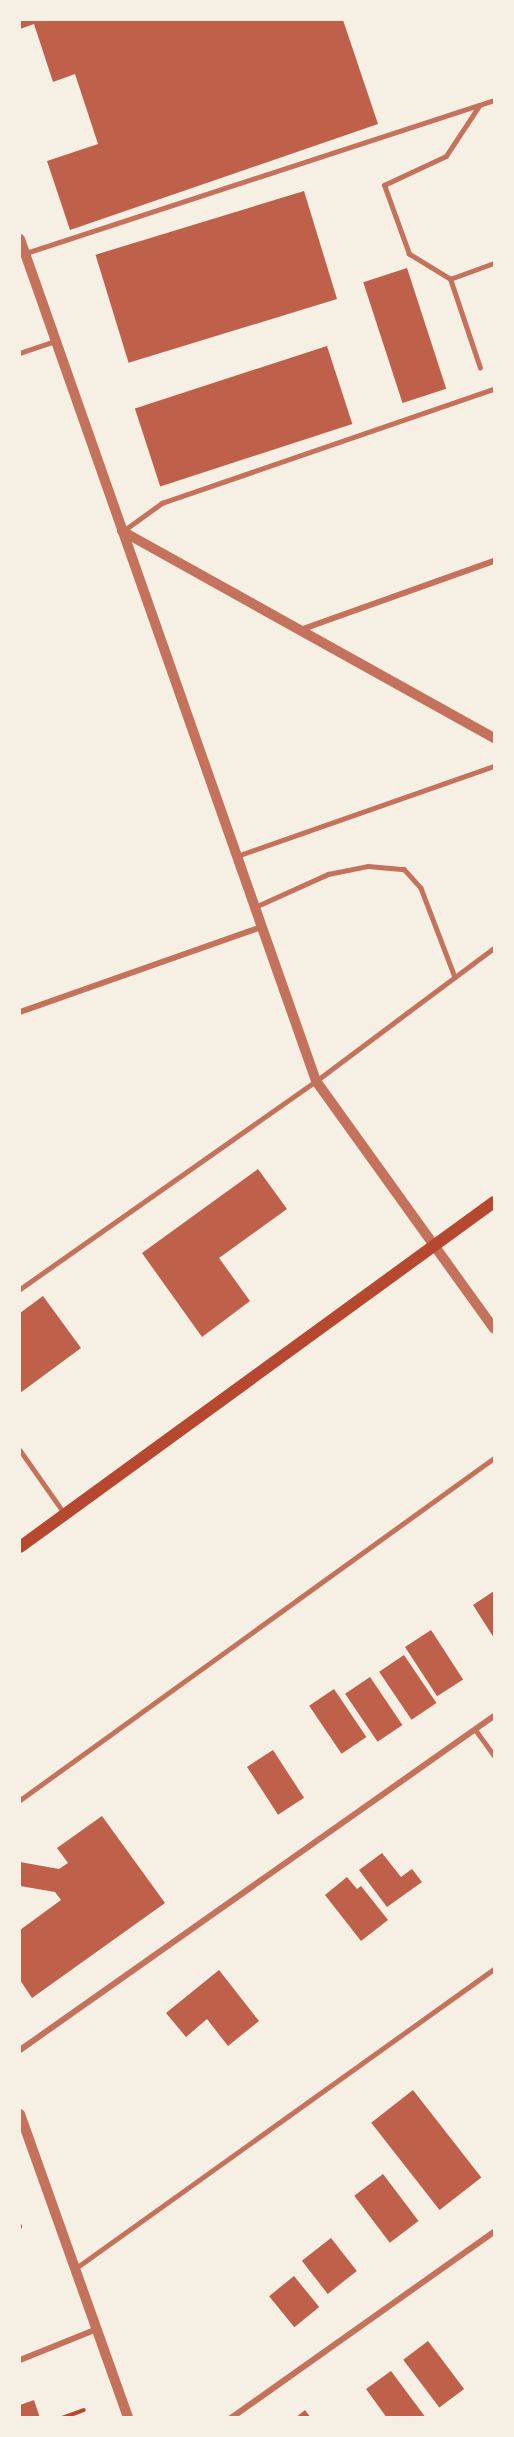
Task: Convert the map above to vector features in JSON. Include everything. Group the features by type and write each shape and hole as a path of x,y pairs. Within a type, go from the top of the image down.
{"main road":[{"path":"20,1547 495,1202"}],"street":[{"path":"20,238 22,254 55,341 316,1081 495,1329"},
{"path":"122,531 495,738"},
{"path":"300,630 495,561"},
{"path":"20,1012 262,927"},
{"path":"20,2050 495,1716"},
{"path":"20,2115 128,2418"},
{"path":"231,2418 495,2232"},
{"path":"20,2360 97,2329"}],"lane":[{"path":"22,254 495,100"},
{"path":"480,105 446,156 384,185 409,255 450,279 480,368"},
{"path":"450,279 495,263"},
{"path":"20,353 55,341"},
{"path":"122,531 162,503 495,389"},
{"path":"237,856 495,766"},
{"path":"255,907 328,874 368,866 404,869 422,888 455,977"},
{"path":"20,1289 316,1081 495,948"},
{"path":"20,1450 66,1515"},
{"path":"20,1800 495,1458"},
{"path":"476,1729 495,1755"},
{"path":"76,2268 495,1969"}],"path":[{"path":"62,2418 84,2410"}],"building":[{"path":"20,20 343,20 378,124 70,230 47,161 98,144 75,74 53,82 34,24 20,29"},
{"path":"304,191 337,299 129,363 96,255"},
{"path":"407,268 446,389 402,403 363,282"},
{"path":"327,346 352,424 160,486 135,408"},
{"path":"258,1169 287,1209 219,1258 250,1301 202,1337 142,1253"},
{"path":"43,1296 81,1348 20,1393 20,1313"},
{"path":"494,1591 494,1638 473,1605"},
{"path":"431,1630 463,1679 437,1696 405,1647"},
{"path":"404,1655 436,1703 412,1720 379,1672"},
{"path":"370,1677 402,1725 378,1742 345,1694"},
{"path":"334,1689 366,1737 342,1754 309,1706"},
{"path":"273,1750 304,1798 278,1815 247,1767"},
{"path":"102,1816 165,1903 32,1998 20,1980 20,1930 61,1900 55,1892 20,1886 20,1862 59,1869 68,1863 57,1848"},
{"path":"382,1853 401,1877 412,1869 422,1882 387,1907 359,1870"},
{"path":"347,1877 357,1889 361,1886 388,1920 361,1941 325,1895"},
{"path":"219,1970 259,2021 228,2046 207,2019 186,2037 166,2013"},
{"path":"413,2090 481,2177 440,2210 371,2123"},
{"path":"383,2174 419,2221 390,2243 354,2196"},
{"path":"331,2238 357,2271 328,2294 302,2261"},
{"path":"294,2276 319,2307 294,2327 269,2296"},
{"path":"428,2341 464,2389 439,2408 403,2360"},
{"path":"391,2371 426,2418 387,2418 366,2389"},
{"path":"34,2400 40,2418 20,2418 20,2405"},
{"path":"305,2410 311,2418 295,2418"}]}
